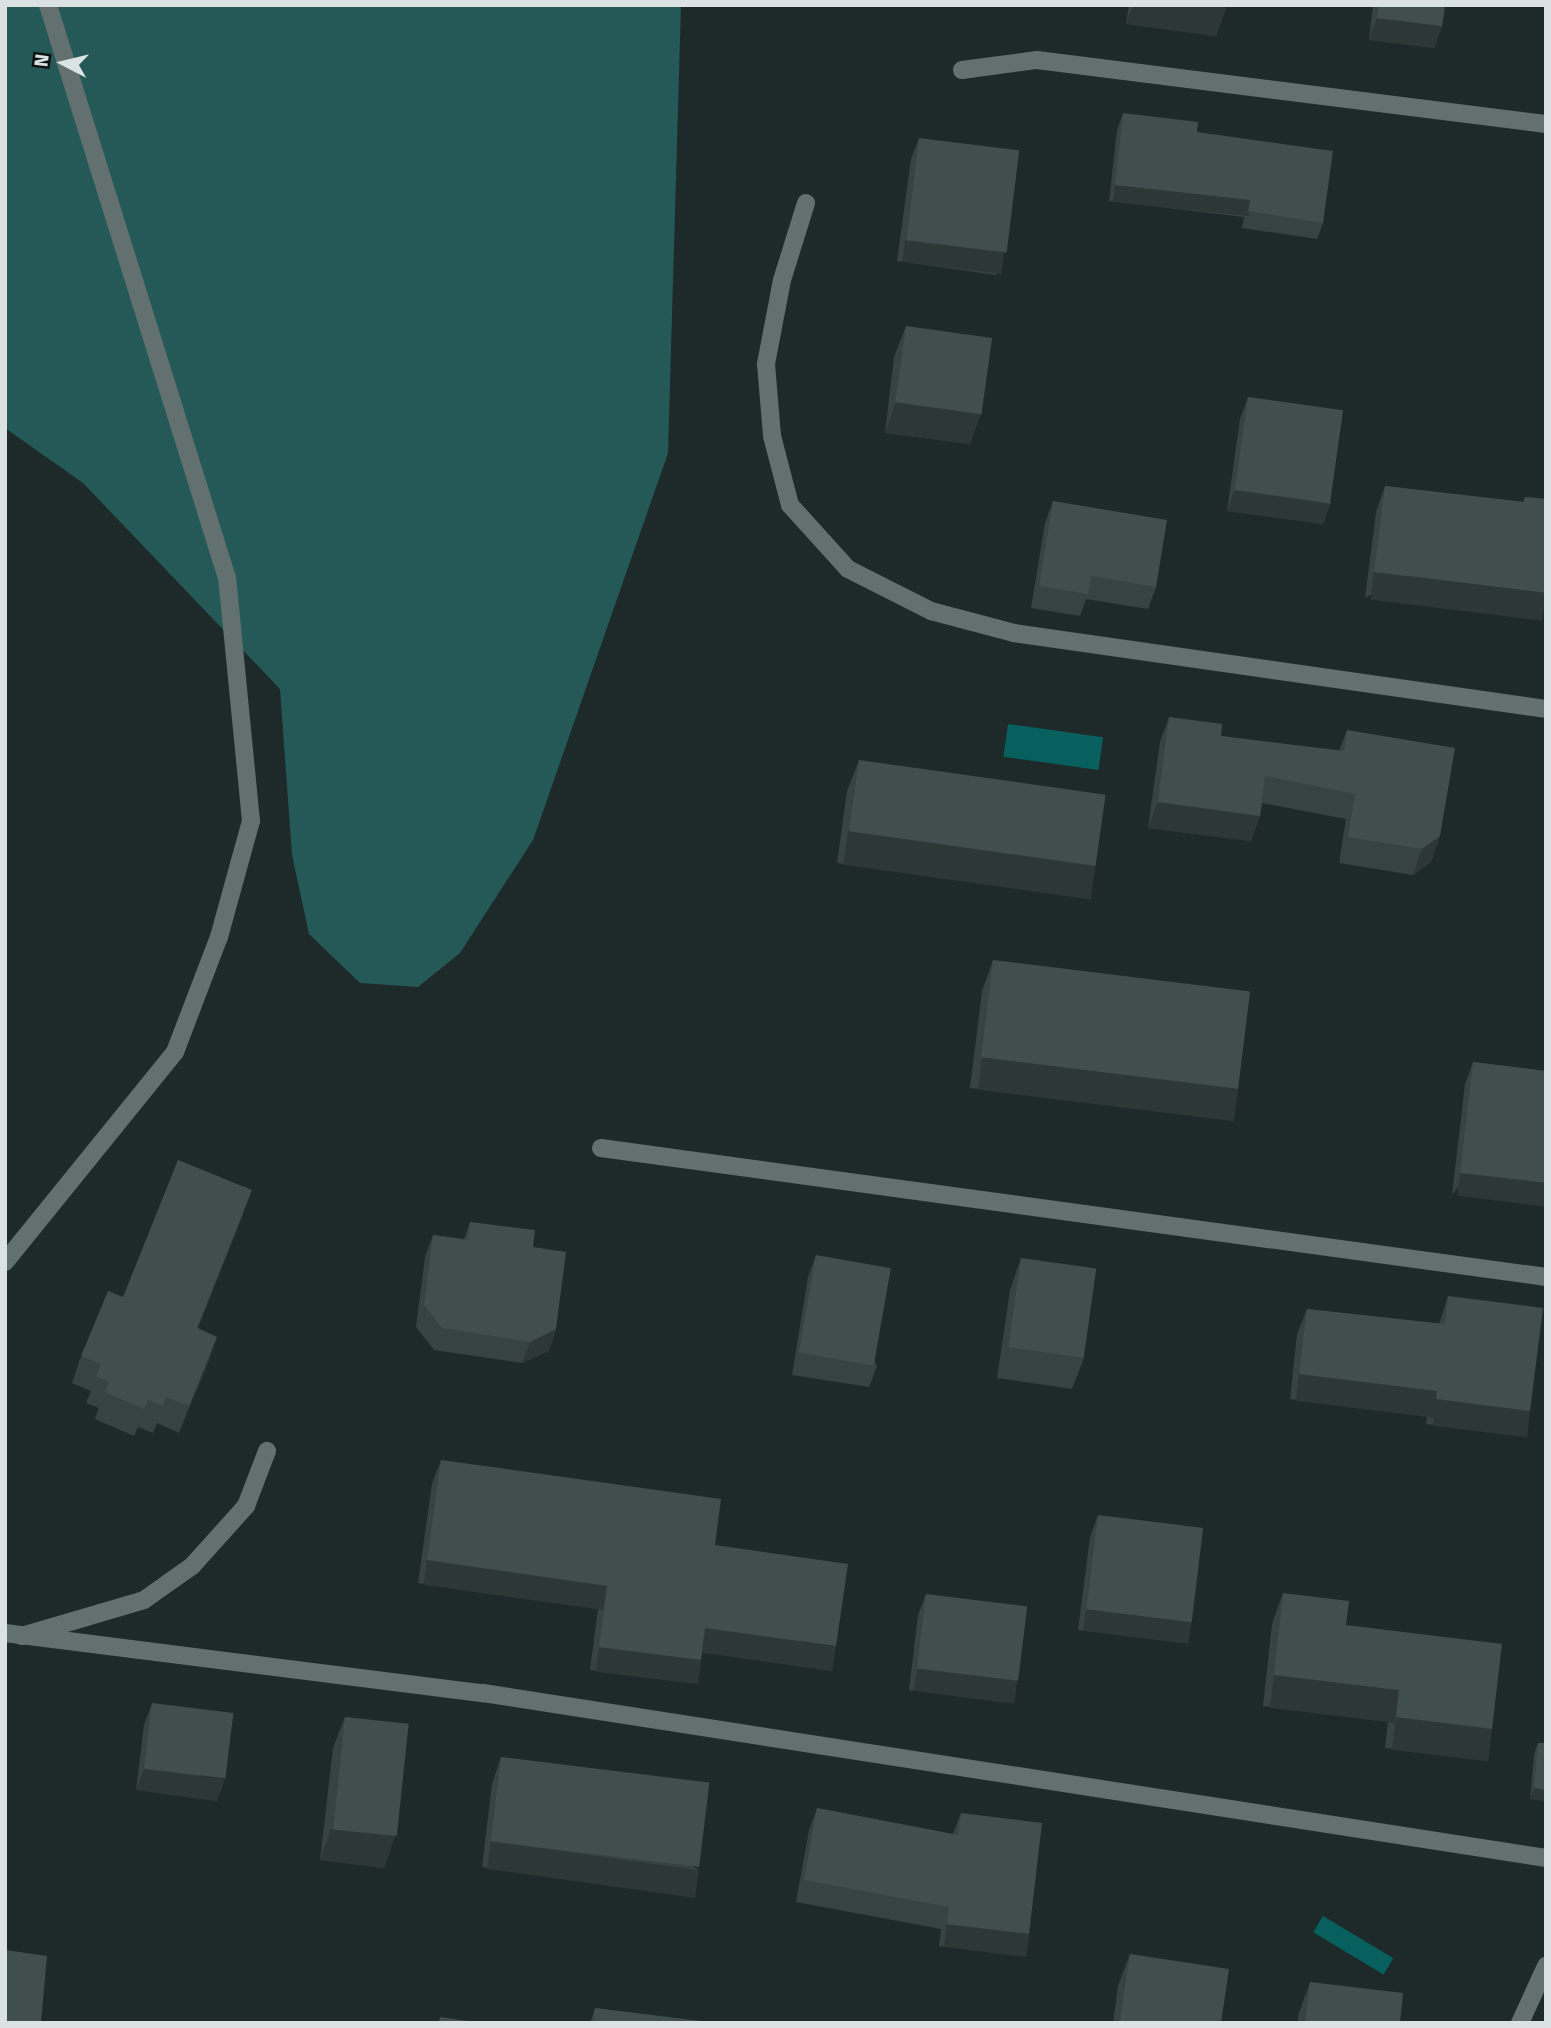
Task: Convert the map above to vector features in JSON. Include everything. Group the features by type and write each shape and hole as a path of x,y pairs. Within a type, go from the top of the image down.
{"street":[{"path":"5,1262 175,1052 219,937 251,821 227,578 48,5"},
{"path":"962,71 1037,60 1546,124"},
{"path":"806,203 782,280 766,364 772,436 790,505 848,569 931,611 1014,633 1546,709"},
{"path":"601,1148 1546,1277"},
{"path":"14,1634 144,1600 192,1566 246,1506 267,1451"},
{"path":"14,1634 483,1693 1546,1858"},
{"path":"1520,2023 1546,1966"}],"shaded area":[{"path":"5,5 681,5 668,453 533,840 460,953 418,987 360,983 309,934 292,855 280,689 83,483 5,428"},
{"path":"1008,724 1103,737 1098,770 1003,757"},
{"path":"1323,1916 1393,1958 1384,1975 1313,1932"}],"building":[{"path":"1379,5 1445,5 1442,26 1377,18"},
{"path":"1123,113 1198,122 1197,132 1333,151 1323,223 1248,211 1250,200 1115,185"},
{"path":"919,138 1019,150 1007,253 906,240"},
{"path":"906,326 992,338 981,414 895,402"},
{"path":"1248,397 1343,410 1330,503 1235,490"},
{"path":"1385,486 1524,502 1525,497 1546,499 1546,593 1374,572"},
{"path":"1053,501 1167,520 1156,587 1091,576 1088,594 1039,586"},
{"path":"1169,717 1222,724 1221,736 1344,751 1347,730 1455,748 1440,836 1422,849 1348,837 1355,794 1265,776 1260,816 1158,802"},
{"path":"859,760 1106,795 1096,866 849,831"},
{"path":"993,960 1250,992 1238,1089 981,1057"},
{"path":"1473,1062 1546,1071 1546,1183 1460,1173"},
{"path":"178,1160 252,1190 197,1328 217,1337 189,1406 166,1397 163,1406 148,1400 144,1409 105,1392 109,1382 96,1376 101,1364 81,1356 108,1291 123,1297"},
{"path":"470,1222 535,1230 533,1247 566,1252 556,1329 530,1342 442,1328 424,1305 433,1235 468,1240"},
{"path":"816,1255 891,1268 874,1366 799,1352"},
{"path":"1021,1258 1096,1269 1084,1358 1008,1347"},
{"path":"1448,1296 1543,1308 1530,1411 1436,1399 1437,1391 1299,1374 1307,1309 1445,1324"},
{"path":"441,1460 721,1499 715,1545 848,1564 836,1646 705,1628 701,1660 599,1647 607,1586 427,1560"},
{"path":"1098,1515 1203,1528 1192,1622 1086,1609"},
{"path":"1283,1593 1349,1601 1346,1625 1502,1644 1492,1729 1396,1717 1399,1690 1274,1675"},
{"path":"926,1594 1027,1606 1018,1681 917,1668"},
{"path":"152,1703 233,1713 225,1779 144,1769"},
{"path":"345,1717 409,1724 397,1836 333,1829"},
{"path":"1538,1743 1546,1743 1546,1790 1534,1788"},
{"path":"501,1757 709,1783 699,1867 491,1841"},
{"path":"817,1808 958,1835 961,1813 1042,1823 1029,1934 947,1924 949,1907 804,1880"},
{"path":"5,1950 47,1956 41,2023 5,2023"},
{"path":"1130,1954 1229,1969 1221,2023 1120,2021"},
{"path":"1310,1982 1403,1993 1400,2023 1305,2023"},
{"path":"595,2008 701,2021 701,2023 593,2023"},
{"path":"440,2017 482,2023 439,2023"}]}
